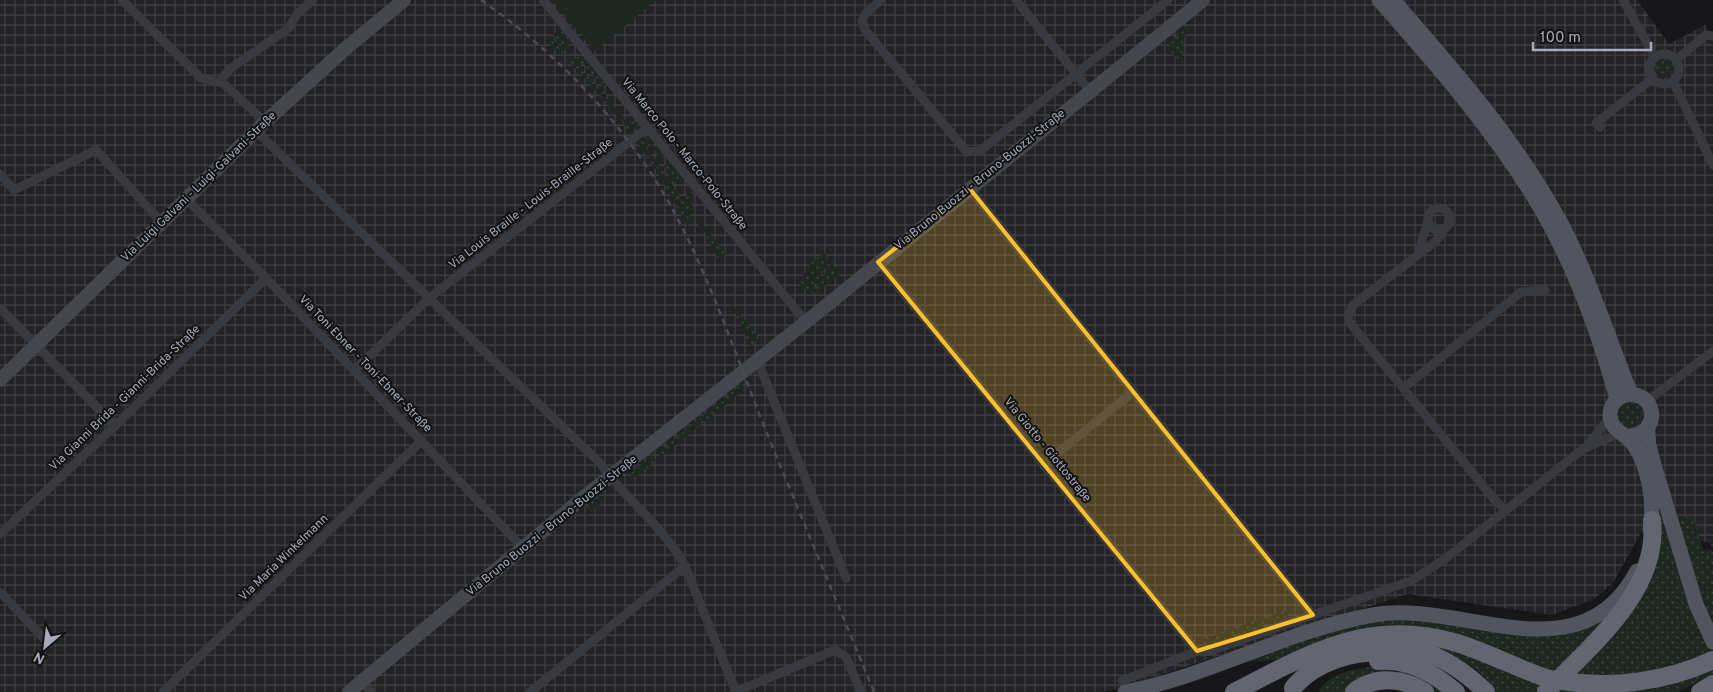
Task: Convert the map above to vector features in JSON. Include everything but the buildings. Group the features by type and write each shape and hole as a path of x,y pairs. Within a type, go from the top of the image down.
{"highway":[{"path":"1553,684 1609,626 1634,591 1651,551 1652,520"},
{"path":"1234,692 1317,650 1359,638 1395,634 1420,635 1458,644 1553,684 1632,682 1670,675 1713,660"},
{"path":"1282,668 1362,646 1393,645 1429,653 1451,663 1486,692"},
{"path":"1290,690 1304,675 1318,666 1366,653 1386,653 1426,661 1446,670 1475,692"},
{"path":"1290,690 1332,671 1357,664 1385,661 1423,669 1456,692"},
{"path":"1354,692 1369,683 1387,680 1402,681 1426,692"},
{"path":"1700,692 1713,684"}],"main road":[{"name":"Via Bruno Buozzi - Bruno-Buozzi-Straße","path":"354,689 584,497 806,322 1203,0"},
{"path":"1378,0 1489,132 1541,209 1569,262 1624,396"},
{"path":"1393,0 1500,130 1546,196 1588,280 1624,396"},
{"name":"Via Luigi Galvani - Luigi-Galvani-Straße","path":"0,380 261,127 395,3"},
{"path":"1123,686 1153,686 1312,630 1377,614 1404,611 1522,630 1550,630 1578,623 1610,605 1629,585 1645,552 1652,520 1648,484 1643,465 1634,446 1612,426 1610,417 1611,407 1624,396 1640,396 1647,402 1652,415 1647,428 1649,446 1696,604 1711,638"},
{"path":"1623,435 1639,434 1647,428"}],"street":[{"path":"122,0 201,78 223,83 261,127 428,299 600,463 610,478 652,520 676,550 685,566 736,692 834,650 846,657 862,692"},
{"path":"219,82 230,69 289,28 297,14 313,0"},
{"name":"Via Marco Polo - Marco-Polo-Straße","path":"543,0 806,322"},
{"path":"881,0 865,14 862,21 865,30 967,152 980,151 1168,0"},
{"path":"1016,0 1090,91"},
{"path":"1623,0 1656,57"},
{"path":"1676,60 1706,35 1713,36"},
{"path":"1662,54 1670,55 1676,60 1679,66 1678,75 1673,81 1667,84 1659,83 1652,78 1649,71 1650,64 1656,57 1662,54"},
{"path":"1600,127 1596,123 1652,78"},
{"path":"1673,81 1713,165"},
{"name":"Via Louis Braille - Louis-Braille-Straße","path":"354,371 428,299 648,128"},
{"path":"0,174 14,190 96,150 163,224"},
{"path":"970,189 1313,615"},
{"name":"Via Toni Ebner - Toni-Ebner-Straße","path":"187,200 266,278 523,548"},
{"path":"1418,255 1428,219 1433,210 1443,209 1449,218 1446,227 1436,241 1418,255 1353,305 1348,316 1349,322 1493,498 1505,510"},
{"path":"1428,219 1430,226 1436,230 1446,227"},
{"name":"Via Giotto - Giottostraße","path":"878,262 1197,651"},
{"name":"Via Gianni Brida - Gianni-Brida-Straße","path":"0,534 116,426 266,278"},
{"path":"1404,387 1520,292 1545,290"},
{"path":"0,308 48,360 116,426"},
{"path":"1647,402 1713,350"},
{"path":"757,360 846,578"},
{"path":"1043,465 1134,391"},
{"path":"1123,686 1197,651 1209,650 1412,581 1445,559 1584,448 1610,417"},
{"path":"1584,448 1623,435"},
{"name":"Via Maria Winkelmann","path":"163,692 421,441"},
{"path":"530,692 685,566"},
{"path":"0,592 49,644"},
{"path":"354,689 371,692"}],"highlighted area":[{"path":"970,189 1313,615 1197,651 878,262"}],"shaded area":[{"path":"0,0 1637,0 1669,44 1705,25 1713,37 1713,549 1710,543 1643,529 1613,583 1594,599 1552,615 1408,594 1117,689 1101,692 0,692"},
{"path":"552,0 656,0 595,51"},
{"path":"1186,26 1190,31 1183,42 1182,63 1172,54 1169,48 1171,42"},
{"path":"560,28 571,41 561,55 545,40 550,36 560,46 562,44 553,34"},
{"path":"578,57 586,60 606,85 603,87 583,63 579,67 600,89 597,92 569,62"},
{"path":"1660,60 1668,60 1673,65 1671,76 1660,78 1655,73 1655,65"},
{"path":"603,91 628,124 634,121 637,125 631,133 599,94"},
{"path":"646,137 664,156 660,159 648,141 646,142 649,147 647,149 660,166 655,169 637,142"},
{"path":"670,162 682,177 672,185 681,199 692,191 694,193 688,227 657,171 661,168 669,182 672,180 664,166"},
{"path":"698,222 701,222 725,253 724,260 717,258 704,231 701,232"},
{"path":"824,253 830,260 810,292 798,284 811,263"},
{"path":"832,262 839,275 814,294 812,293"},
{"path":"730,302 759,338 750,346"},
{"path":"741,384 745,389 661,457 658,453"},
{"path":"1630,402 1640,405 1643,415 1640,425 1630,428 1620,425 1617,415 1620,405"},
{"path":"1645,438 1713,636 1713,657 1655,676 1567,677 1626,606 1654,519 1636,442"},
{"path":"652,456 656,461 630,481 631,473"},
{"path":"600,495 604,501 586,517 588,505"},
{"path":"1674,516 1694,518 1703,550 1711,549 1713,553 1713,631"},
{"path":"1294,608 1287,616 1209,643 1200,640"},
{"path":"1614,608 1556,675 1452,639 1280,660 1238,662 1307,635 1381,617 1521,633"},
{"path":"1438,643 1547,684 1540,692 1491,692 1451,661 1329,650"},
{"path":"1383,666 1399,667 1448,692 1429,692 1413,682 1348,692 1318,692 1331,679 1347,671"},
{"path":"1713,666 1713,674 1678,692 1551,692 1558,684"}],"railway":[{"path":"481,0 536,42 585,90 630,143 668,201 707,282 874,692"}]}
